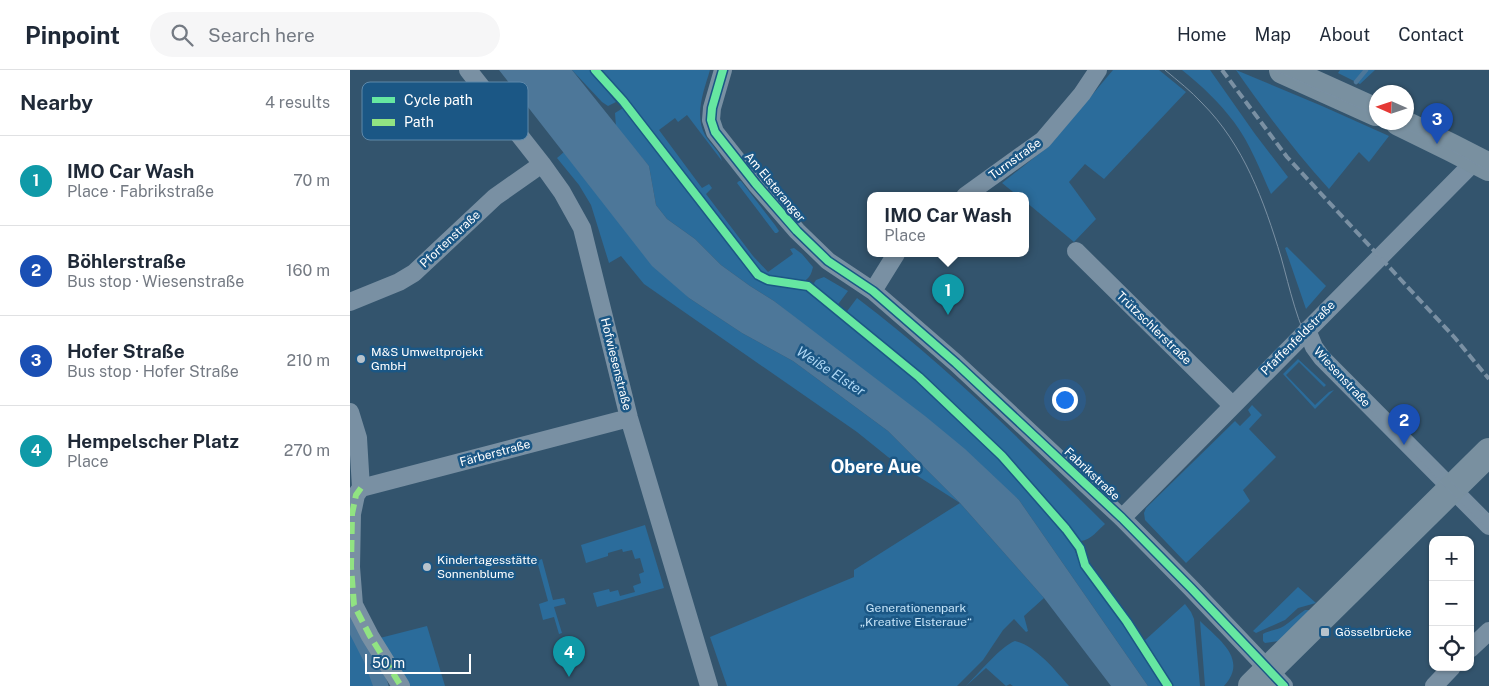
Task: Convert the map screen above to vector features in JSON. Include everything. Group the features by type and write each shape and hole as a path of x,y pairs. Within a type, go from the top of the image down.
{"main road":[{"path":"1283,70 1369,109"},
{"path":"1414,130 1483,164"},
{"path":"1268,681 1452,487 1489,452"}],"street":[{"name":"Hofwiesenstraße","path":"468,70 477,82"},
{"name":"Am Elsteranger","path":"723,70 712,108 711,120 715,132 756,184 812,247 828,261 872,291"},
{"name":"Turnstraße","path":"971,192 1043,140 1082,94 1098,70"},
{"name":"Hofwiesenstraße","path":"523,140 566,198 582,228 629,418 709,686"},
{"name":"Pfortenstraße","path":"350,302 398,282 414,273 495,197 542,164"},
{"name":"Pfaffenfeldstraße","path":"1122,518 1307,330 1483,164"},
{"name":"Trützschlerstraße","path":"1076,251 1232,405"},
{"path":"872,291 894,257"},
{"name":"Fabrikstraße","path":"872,291 956,363 1122,518 1191,588 1268,681"},
{"name":"Wiesenstraße","path":"1307,330 1314,347 1322,358 1489,526"},
{"path":"350,412 358,438 362,488 356,495 352,514 351,567 354,605 370,636 401,686"},
{"name":"Färberstraße","path":"362,488 629,418"},
{"path":"1474,645 1489,631"},
{"path":"1434,686 1448,671"}],"green space":[{"path":"572,70 590,70 616,102 608,106 602,102"},
{"path":"600,70 710,70 701,102 700,119 705,135 722,161 687,115 678,122 675,118 659,130 702,188 709,184 712,188 706,194 753,256 768,272 793,254 790,249 794,248 813,267 808,278 801,282 781,280 766,276 757,268 743,253 636,112"},
{"path":"1113,70 1159,70 1186,92 1104,179 1085,164 1069,182 1096,219 1074,242 1029,204 1029,192 1013,192 1002,183 1050,145"},
{"path":"1182,70 1210,70 1288,177 1271,194 1240,130 1210,94"},
{"path":"1236,70 1369,127 1369,130 1376,130 1389,136 1369,162 1359,152 1329,189 1258,101"},
{"path":"1340,70 1375,70 1360,84 1338,73"},
{"path":"623,108 756,278 803,290 817,297 962,420 1022,481 1072,543 1078,559 1087,573 1128,626 1166,686 1148,686 1019,500 774,301 721,265 695,239 667,219 656,205 649,166 616,127 615,113"},
{"path":"564,152 594,190 689,298 742,333 793,361 888,431 960,503 888,457 857,432 644,284 621,256 609,263 591,205 579,185 557,158"},
{"path":"741,181 775,225 779,231 777,233 775,233 737,183"},
{"path":"1287,247 1326,286 1306,309 1285,248"},
{"path":"824,277 848,291 836,307 815,287 814,283 816,280"},
{"path":"857,298 954,378 1105,524 1091,537 1081,541 967,417 845,314"},
{"path":"1298,359 1326,385 1324,387 1299,362 1286,375 1315,405 1329,392 1334,390 1315,409 1283,374"},
{"path":"1252,405 1262,415 1249,429 1276,457 1243,490 1250,501 1186,563 1145,520 1144,513 1146,508 1235,421 1240,426 1251,415 1248,410"},
{"name":"Generationenpark „Kreative Elsteraue“","path":"960,503 1044,598 1024,616 1028,631 1026,632 1014,619 1003,630 983,660 957,686 727,686 710,637 854,577 854,570"},
{"path":"645,525 664,588 597,607 593,593 609,589 610,592 618,590 620,596 635,592 633,586 641,583 639,574 644,572 640,558 635,559 632,550 623,552 622,549 586,563 581,545"},
{"path":"542,559 553,600 564,598 566,604 554,607 562,633 559,634 554,617 543,620 539,604 548,601 537,561"},
{"path":"1298,587 1316,603 1298,608 1285,620 1256,633 1253,631"},
{"path":"1185,604 1194,619 1200,686 1170,686 1143,642"},
{"path":"1305,610 1310,610 1279,641 1265,643 1263,641 1263,634 1284,626"},
{"path":"1200,621 1222,642 1232,658 1231,676 1224,686 1205,686"},
{"path":"427,626 445,686 402,686 376,639"},
{"path":"350,628 368,663 377,686 350,686"},
{"path":"1015,641 1038,653 1069,686 1013,686 1010,684 1006,686 986,668 966,686 1003,648"}],"water":[{"name":"Weiße Elster","path":"499,70 572,70 649,166 656,205 667,219 695,239 721,265 774,301 925,416 965,449 1019,500 1148,686 1111,686 1044,598 960,503 888,431 793,361 742,333 689,298 652,266 528,107 528,82 508,82"}],"waterway":[{"path":"1356,82 1366,70"},
{"path":"350,618 371,659 381,686"}],"tram line":[{"path":"1165,70 1193,94 1217,119 1241,155 1260,195 1281,257 1298,318 1314,353 1489,531"},
{"path":"1274,70 1369,112"},
{"path":"1409,130 1489,171"},
{"path":"1391,422 1489,519"}],"railway":[{"path":"1222,70 1287,157 1455,338 1489,379"}],"marked path":[{"path":"361,488 356,495 352,514 351,567 354,605 370,636 401,686"}],"cycle path":[{"path":"595,70 623,101 758,275 768,280 808,286 919,377 1002,456 1066,529 1080,548 1085,565 1127,622 1168,686"},
{"path":"723,70 712,108 711,120 715,132 756,184 797,231 828,261 873,291 956,363 1122,518 1284,686"}],"place":[{"name":"Hofer Straße","path":"1437,144"},
{"name":"IMO Car Wash","path":"948,315"},
{"name":"M&S Umweltprojekt GmbH","path":"361,359"},
{"name":"Böhlerstraße","path":"1404,445"},
{"name":"Kindertagesstätte Sonnenblume","path":"427,567"},
{"name":"Gösselbrücke","path":"1325,632"},
{"name":"Hempelscher Platz","path":"569,677"}],"district":[{"name":"Obere Aue","path":"876,467"}]}
